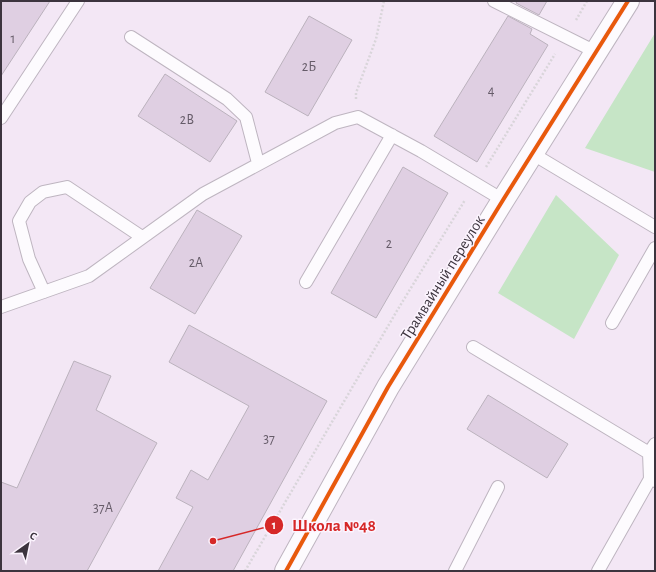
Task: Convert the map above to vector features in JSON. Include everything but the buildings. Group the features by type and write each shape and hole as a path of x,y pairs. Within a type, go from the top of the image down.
{"street":[{"name":"Трамвайный переулок","path":"286,571 388,387 628,1"}],"lane":[{"path":"1,118 78,1"},
{"path":"494,1 596,52"},
{"path":"131,37 227,99 246,117 258,163"},
{"path":"1,307 89,276 202,194 335,123 358,117 421,151 503,200"},
{"path":"306,282 392,135"},
{"path":"533,154 655,227"},
{"path":"44,292 29,259 19,221 30,202 43,192 67,187 142,237"},
{"path":"612,323 655,248"},
{"path":"473,347 652,448 652,480 598,571"},
{"path":"455,571 498,486"}],"path":[{"path":"358,117 356,93 376,39 384,1"},
{"path":"245,571 398,309 587,1"}],"green space":[{"path":"655,33 655,172 585,148"},
{"path":"556,195 619,255 574,339 498,293"}],"cycle path":[{"path":"286,571 388,387 628,1"}],"place":[{"name":"Школа №48","path":"213,541"}]}
